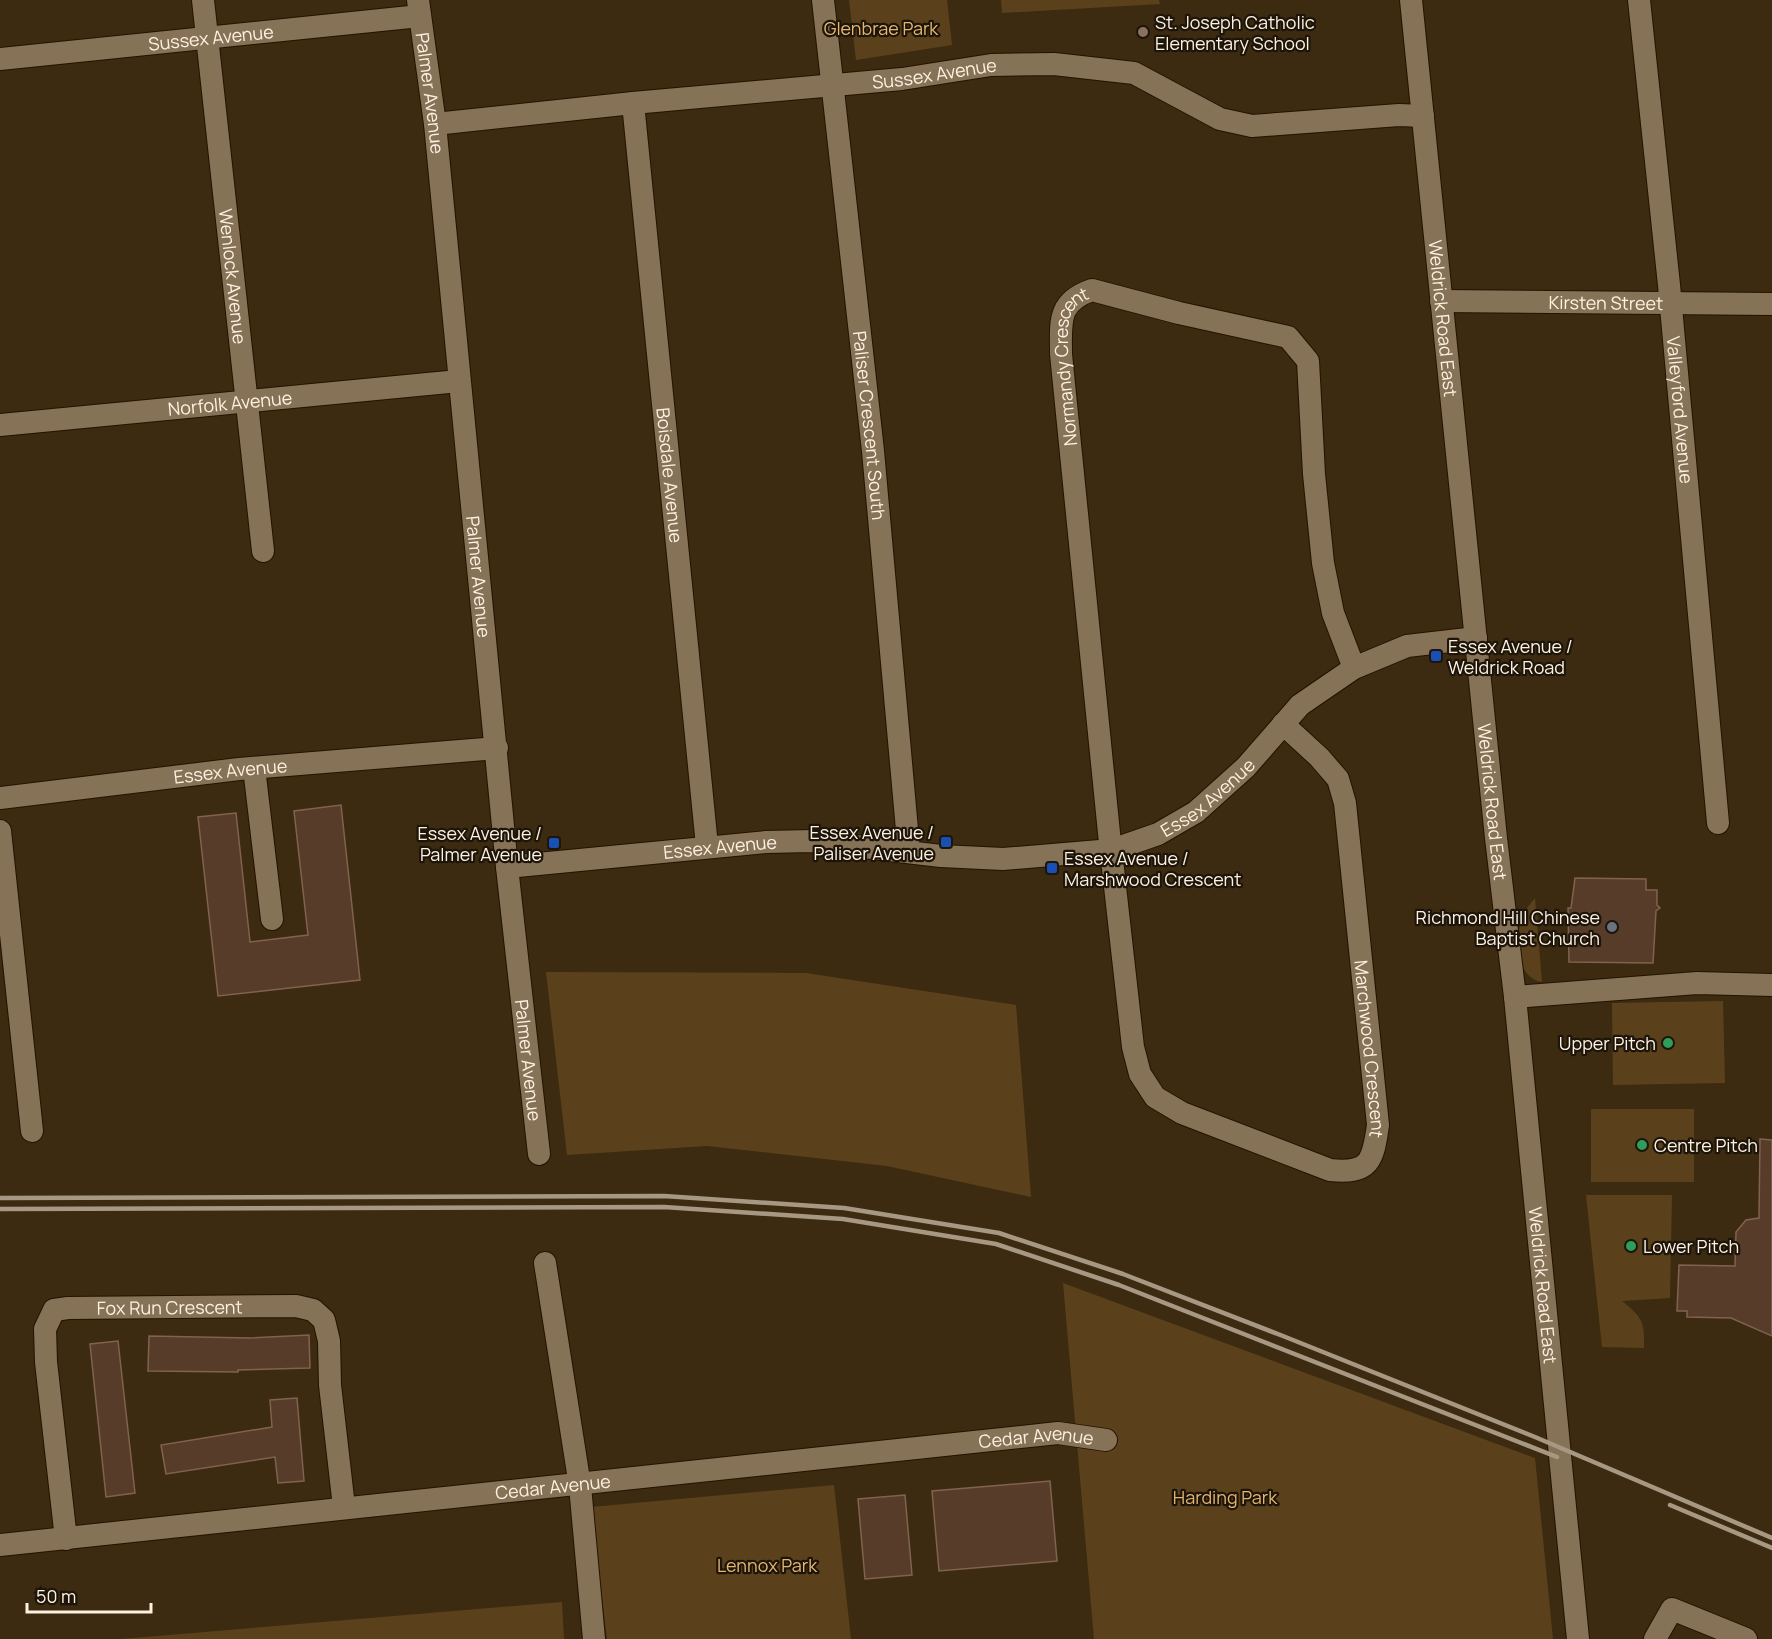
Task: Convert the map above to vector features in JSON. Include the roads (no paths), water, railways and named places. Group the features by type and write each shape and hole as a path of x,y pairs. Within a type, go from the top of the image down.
{"street":[{"name":"Wenlock Avenue","path":"203,0 263,551"},
{"name":"Paliser Crescent South","path":"823,0 873,451 909,852"},
{"name":"Weldrick Road East","path":"1411,0 1515,997 1578,1639"},
{"name":"Valleyford Avenue","path":"1639,0 1671,304 1718,823"},
{"name":"Sussex Avenue","path":"0,59 207,39 419,8"},
{"name":"Palmer Avenue","path":"419,8 435,124 507,867 539,1154"},
{"name":"Sussex Avenue","path":"435,124 633,103 902,79 991,65 1054,64 1134,73 1220,119 1252,126 1399,115 1423,116"},
{"name":"Boisdale Avenue","path":"633,103 707,846"},
{"name":"Normandy Crescent","path":"1112,850 1061,354 1061,329 1066,304 1092,290 1179,313 1288,337 1300,350 1308,362 1311,382 1313,464 1323,562 1333,613 1354,668"},
{"name":"Kirsten Street","path":"1441,301 1772,304"},
{"name":"Norfolk Avenue","path":"0,425 459,381"},
{"name":"Essex Avenue","path":"507,867 707,846 812,841 909,852 1003,859 1112,850 1158,834 1196,812 1246,767 1300,705 1354,668 1407,646 1476,638"},
{"name":"Marchwood Crescent","path":"1112,850 1133,1047 1140,1074 1155,1097 1182,1113 1330,1170 1350,1172 1364,1167 1374,1154 1378,1125 1345,803 1338,779 1319,757 1283,724"},
{"name":"Essex Avenue","path":"0,798 254,768 497,748"},
{"path":"254,768 272,919"},
{"path":"0,831 32,1131"},
{"path":"1515,997 1697,983 1772,985"},
{"path":"545,1263 580,1486 594,1639"},
{"name":"Fox Run Crescent","path":"66,1539 46,1362 45,1329 54,1310 68,1308 296,1306 313,1310 324,1320 329,1341 330,1385 344,1507"},
{"name":"Cedar Avenue","path":"0,1545 344,1507 580,1486 1058,1433 1106,1440"},
{"path":"1655,1639 1672,1609 1746,1639"}],"railway":[{"path":"0,1198 664,1196 844,1208 999,1233 1123,1274 1283,1336 1535,1437 1772,1538"},
{"path":"0,1209 664,1207 843,1219 996,1244 1119,1285 1557,1457"},
{"path":"1670,1505 1772,1548"}],"place":[{"name":"St. Joseph Catholic Elementary School","path":"1143,32"},
{"name":"Essex Avenue / Weldrick Road","path":"1436,656"},
{"name":"Essex Avenue / Paliser Avenue","path":"946,842"},
{"name":"Essex Avenue / Palmer Avenue","path":"554,843"},
{"name":"Essex Avenue / Marshwood Crescent","path":"1052,868"},
{"name":"Richmond Hill Chinese Baptist Church","path":"1612,927"},
{"name":"Upper Pitch","path":"1668,1043"},
{"name":"Centre Pitch","path":"1642,1145"},
{"name":"Lower Pitch","path":"1631,1246"}],"park label":[{"name":"Glenbrae Park","path":"881,28"},
{"name":"Harding Park","path":"1225,1497"},
{"name":"Lennox Park","path":"767,1565"}]}
